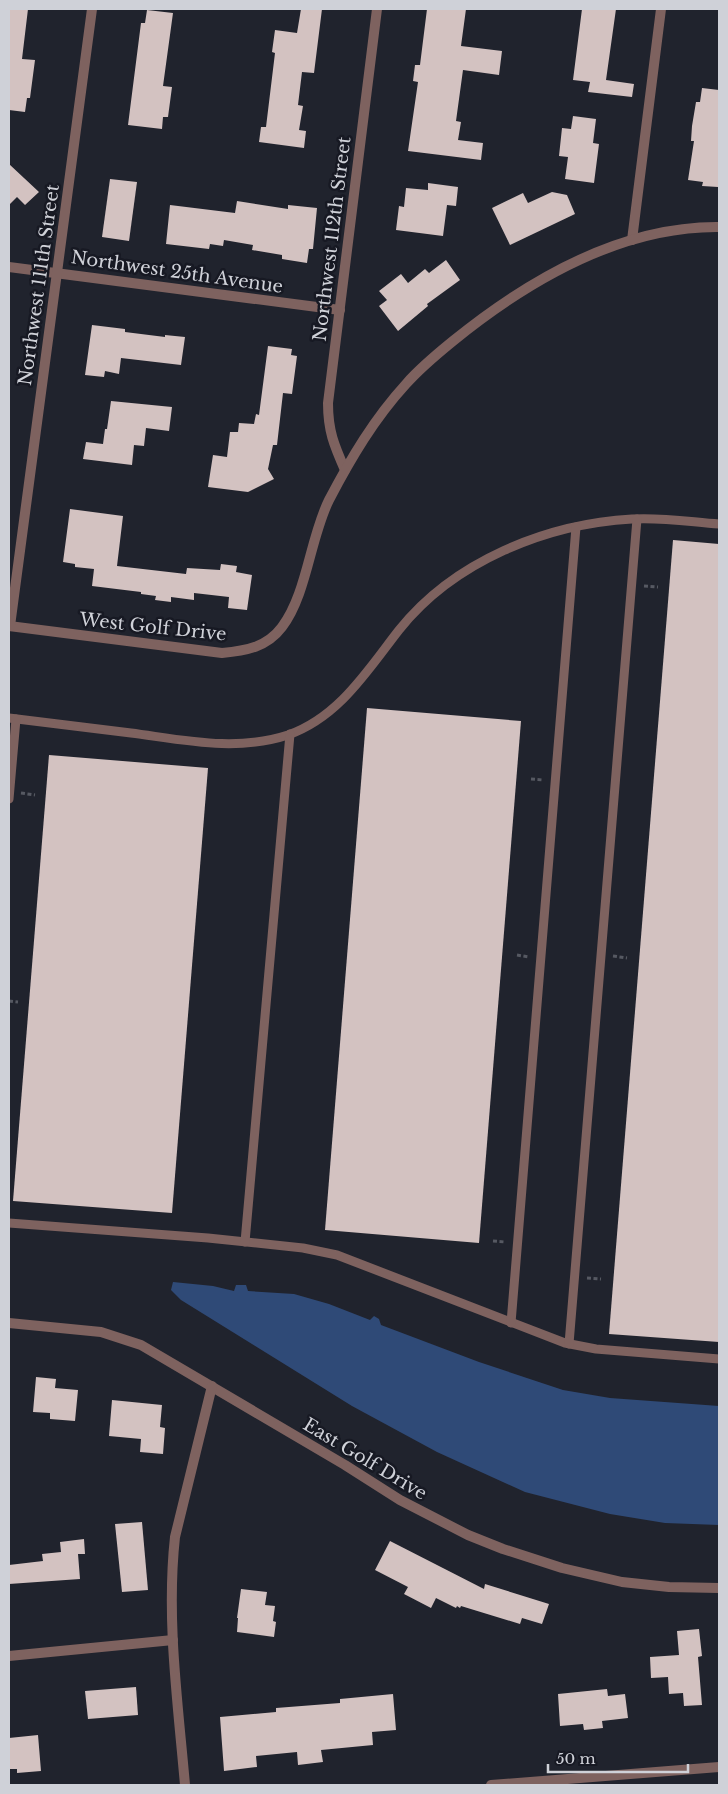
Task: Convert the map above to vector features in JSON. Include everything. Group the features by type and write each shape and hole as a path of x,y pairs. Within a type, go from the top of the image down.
{"street":[{"name":"Northwest 111th Street","path":"9,626 92,9"},
{"name":"Northwest 112th Street","path":"345,470 331,438 328,403 377,9"},
{"path":"632,240 660,9"},
{"name":"West Golf Drive","path":"9,626 210,652 245,651 261,646 268,642 282,628 294,608 318,528 345,470 376,420 421,369 456,339 498,308 550,276 593,255 632,240 669,231 719,227"},
{"name":"Northwest 25th Avenue","path":"9,267 340,310"},
{"name":"East Golf Drive","path":"9,1323 86,1329 128,1339 155,1352 345,1465 400,1500 468,1535 503,1549 562,1568 622,1582 669,1587 719,1588"},
{"path":"185,1785 173,1640 173,1559 176,1537 212,1386"},
{"path":"9,1656 173,1640"},
{"path":"492,1785 719,1767"}],"lane":[{"path":"9,799 12,718 210,743 259,743 290,734 321,718 357,685 400,628 435,594 462,574 506,550 536,537 601,522 638,519 719,524"},
{"path":"569,1344 638,519"},
{"path":"511,1323 576,527"},
{"path":"245,1242 290,734"},
{"path":"9,1223 303,1248 337,1255 569,1344 596,1349 719,1359"}],"path":[{"path":"643,586 658,587"},
{"path":"532,779 547,780"},
{"path":"20,793 36,795"},
{"path":"517,956 534,957"},
{"path":"612,956 627,958"},
{"path":"9,1001 18,1002"},
{"path":"493,1241 508,1242"},
{"path":"586,1278 601,1279"}],"water":[{"path":"173,1282 213,1286 234,1291 236,1285 246,1285 248,1291 294,1294 329,1304 370,1320 374,1316 379,1319 381,1325 479,1362 563,1390 610,1398 719,1406 719,1525 665,1523 610,1514 525,1492 437,1452 352,1406 181,1300 171,1290"}],"building":[{"path":"9,9 28,9 22,59 35,60 30,98 27,98 25,112 9,110"},
{"path":"301,9 322,9 314,73 302,72 298,105 303,106 299,130 306,131 304,148 259,142 261,127 266,127 275,53 272,52 275,30 297,33"},
{"path":"427,9 466,9 461,46 502,51 499,75 463,70 456,121 461,122 458,140 483,143 481,160 408,151 418,82 413,81 415,65 420,65"},
{"path":"582,9 616,9 606,80 634,84 632,97 588,92 590,82 573,80"},
{"path":"147,10 173,13 163,86 172,87 168,117 163,117 162,129 128,125 141,23 145,23"},
{"path":"702,88 719,90 718,187 702,186 703,182 688,180 694,141 691,141 692,126 696,102 700,102"},
{"path":"573,116 596,119 593,143 599,144 594,183 565,179 568,157 559,156 562,128 571,129"},
{"path":"9,164 39,192 25,205 17,197 9,205"},
{"path":"110,179 137,182 129,241 102,237"},
{"path":"428,183 458,187 456,206 447,205 443,236 396,230 399,206 404,207 406,188 428,190"},
{"path":"552,192 567,195 575,214 510,245 492,208 523,193 528,203"},
{"path":"237,201 288,209 288,205 317,208 313,249 309,249 307,263 282,259 282,255 252,250 253,245 224,240 223,246 210,244 209,249 166,244 170,205 235,213"},
{"path":"446,260 460,280 427,304 428,306 398,331 379,306 387,300 379,291 401,274 408,283 425,269 429,273"},
{"path":"92,325 125,329 125,332 165,337 165,335 185,337 181,365 121,358 119,374 105,371 104,377 85,375"},
{"path":"268,346 292,349 291,355 297,356 292,394 283,393 277,445 273,445 268,469 274,479 248,492 208,487 213,455 227,457 230,432 238,432 239,423 254,424 256,414 259,415"},
{"path":"111,401 172,407 169,431 146,428 144,446 134,445 132,465 83,459 86,442 103,444"},
{"path":"70,509 123,516 117,566 186,574 187,568 220,570 221,564 237,566 236,572 252,575 247,610 228,608 229,597 194,593 194,600 171,597 171,602 155,600 156,596 141,594 141,592 92,586 94,569 75,567 75,564 63,562"},
{"path":"673,540 719,544 719,1342 609,1334"},
{"path":"367,708 521,721 479,1243 325,1230"},
{"path":"49,755 208,768 172,1213 13,1201"},
{"path":"36,1377 56,1379 55,1388 78,1390 75,1421 50,1419 50,1413 33,1412"},
{"path":"112,1400 162,1405 160,1427 165,1428 163,1454 140,1452 141,1439 109,1436"},
{"path":"142,1522 148,1590 122,1592 115,1524"},
{"path":"84,1539 85,1554 78,1554 80,1579 9,1584 9,1565 43,1561 42,1554 61,1552 60,1542"},
{"path":"390,1541 484,1589 485,1584 549,1604 542,1624 522,1618 520,1624 461,1606 456,1608 436,1598 431,1608 404,1594 408,1587 375,1570"},
{"path":"241,1589 267,1592 265,1605 275,1606 273,1621 276,1622 274,1637 237,1632"},
{"path":"699,1629 702,1656 698,1657 702,1705 684,1706 683,1693 669,1694 668,1677 651,1678 650,1657 679,1655 677,1631"},
{"path":"136,1687 138,1715 88,1719 85,1691"},
{"path":"607,1689 608,1696 625,1694 628,1718 602,1721 603,1728 584,1730 583,1724 560,1726 558,1694"},
{"path":"393,1694 396,1730 372,1732 373,1745 321,1750 323,1762 298,1765 297,1752 256,1756 257,1767 224,1771 220,1717 276,1712 276,1708 340,1703 340,1699"},
{"path":"38,1735 41,1771 17,1773 17,1769 9,1769 9,1738"}]}
